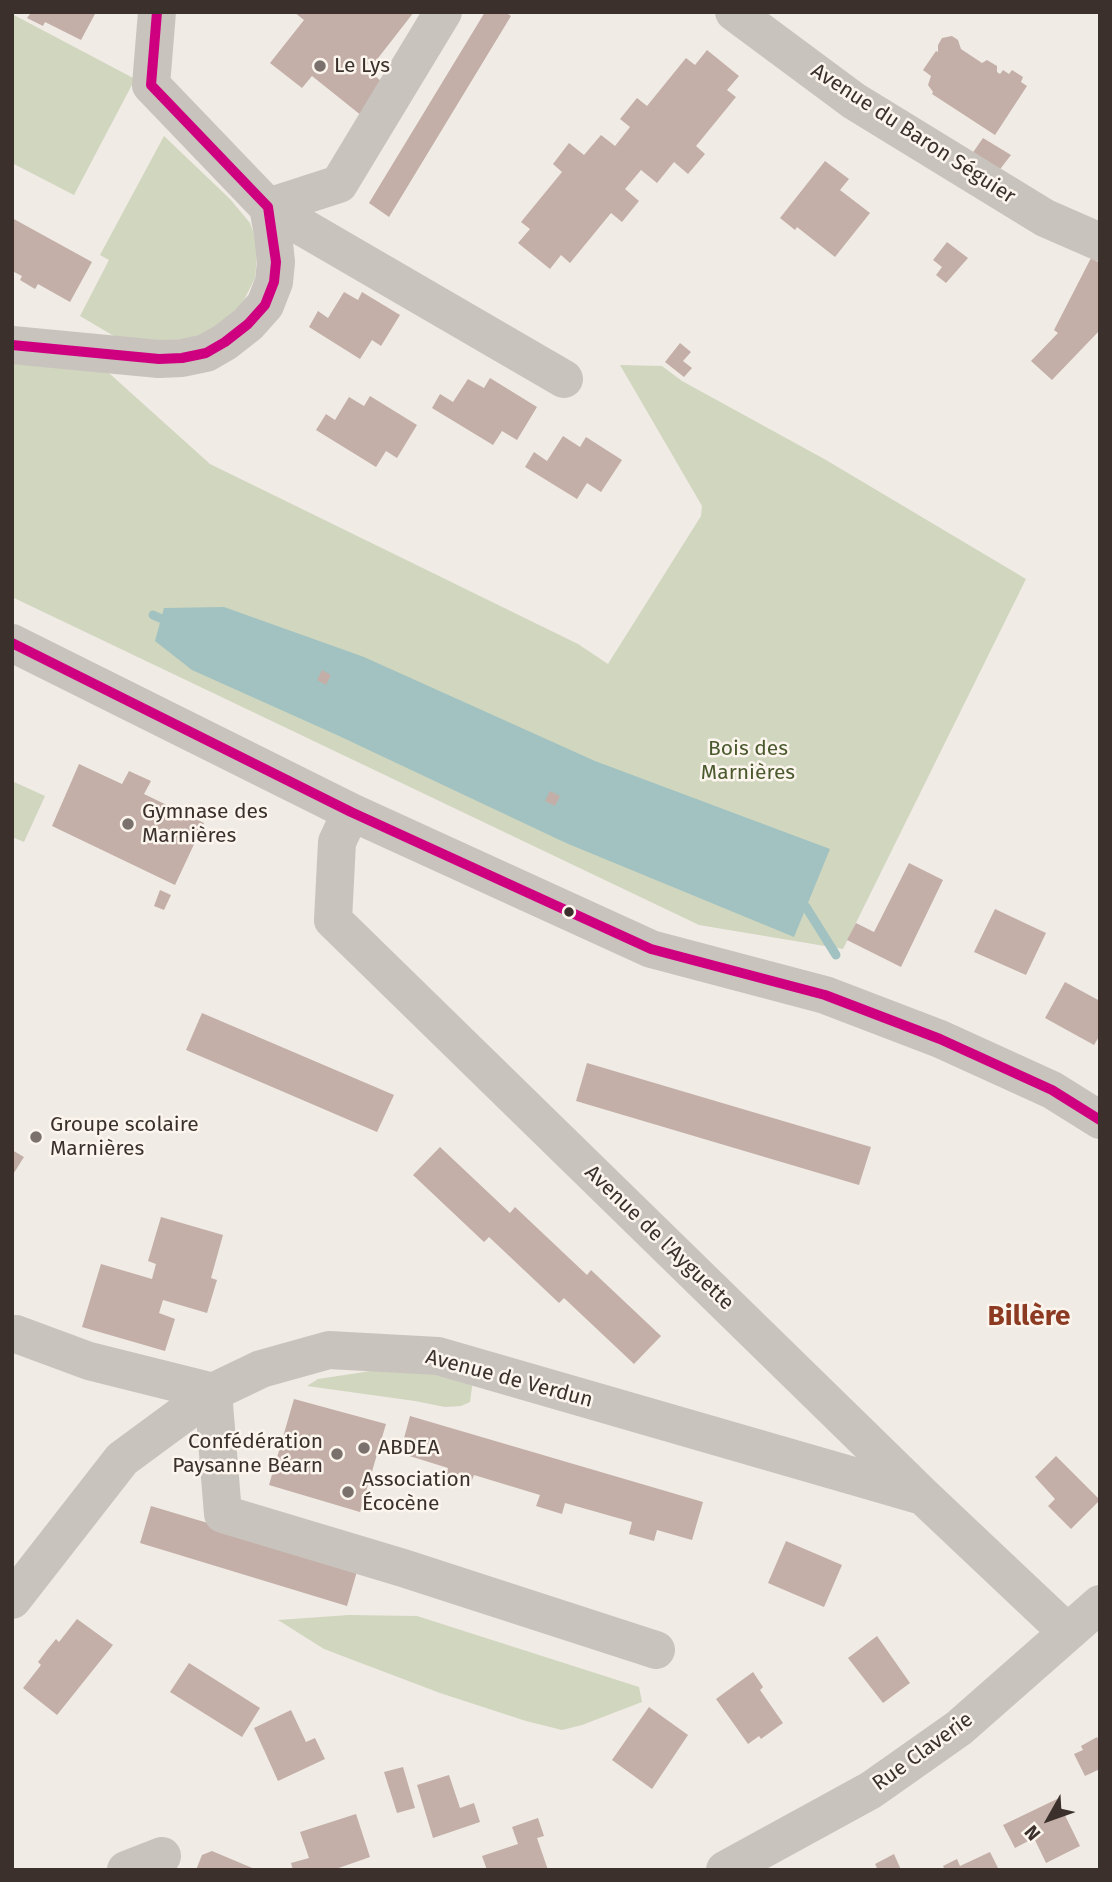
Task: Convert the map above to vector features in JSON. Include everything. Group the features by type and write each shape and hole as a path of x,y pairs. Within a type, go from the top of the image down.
{"street":[{"path":"157,12 151,85 268,207 564,379"},
{"path":"268,207 338,184 443,12"},
{"name":"Avenue du Baron Séguier","path":"734,12 854,101 1045,218 1100,242"},
{"path":"12,345 159,359 206,353 248,324 265,305 274,282 276,262 268,207"},
{"path":"12,643 351,812 651,948 825,995 940,1040 1052,1090 1100,1120"},
{"name":"Avenue de l'Ayguette","path":"351,812 337,842 333,920 924,1497 1067,1632"},
{"path":"16,1334 89,1361 213,1392 223,1514 656,1650"},
{"name":"Avenue de Verdun","path":"12,1600 122,1459 213,1392 261,1369 328,1350 438,1356 924,1497"},
{"name":"Rue Claverie","path":"725,1870 871,1790 959,1728 1100,1604"},
{"path":"126,1870 162,1856"}],"green space":[{"path":"12,14 135,79 74,195 12,163"},
{"path":"164,136 230,199 250,223 258,246 255,278 242,304 204,338 124,342 80,316 109,260 100,255"},
{"name":"Bois des Marnières","path":"12,356 100,365 210,464 578,644 608,664 701,516 702,506 620,365 662,366 682,381 826,460 1026,579 843,949 699,925 12,597"},
{"path":"12,781 45,796 24,842 12,837"},
{"path":"439,1367 473,1380 470,1402 461,1406 445,1407 307,1386 318,1379 384,1369"},
{"path":"349,1615 417,1616 639,1687 642,1702 562,1730 440,1693 324,1649 278,1620"}],"water":[{"path":"224,607 364,657 595,761 830,849 794,937 566,843 192,670 155,641 164,608"}],"building":[{"path":"26,12 96,12 81,40 45,22 43,26 27,18 30,14"},
{"name":"Le Lys","path":"294,12 414,12 375,62 371,60 365,68 386,85 362,116 312,76 302,88 270,63 304,20"},
{"path":"485,12 505,12 511,16 389,217 369,203"},
{"path":"952,36 958,40 961,49 982,63 987,60 997,66 997,72 1000,74 1003,70 1009,74 1012,70 1023,77 1021,82 1027,86 995,135 932,94 928,85 931,76 923,70 936,51 938,52 942,38"},
{"path":"707,50 739,76 727,90 736,97 696,146 705,154 688,174 674,162 657,183 641,170 625,189 639,201 622,222 611,213 570,263 561,255 550,269 518,243 530,229 521,222 562,172 553,164 569,143 584,155 601,135 615,146 630,127 620,119 637,98 647,106 686,58 695,65"},
{"path":"983,138 1011,155 994,177 967,161"},
{"path":"825,161 849,179 840,190 870,213 835,257 797,227 795,230 780,218"},
{"path":"12,218 92,262 70,302 38,284 35,289 20,280 22,276 12,271"},
{"path":"947,242 968,258 946,283 936,275 942,267 933,260"},
{"path":"1091,258 1100,263 1100,330 1052,380 1031,361 1058,333 1054,330"},
{"path":"344,292 358,300 362,292 400,315 381,346 372,340 360,359 309,327 318,311 328,318"},
{"path":"680,343 691,352 683,361 692,368 684,377 665,362"},
{"path":"490,378 537,407 517,440 502,431 493,445 432,408 440,394 453,402 468,379 484,388"},
{"path":"370,396 417,425 397,458 386,451 376,467 316,430 326,414 335,420 349,397 364,406"},
{"path":"563,436 580,447 586,437 622,460 601,492 587,483 577,499 525,467 534,452 547,461"},
{"path":"322,670 331,675 326,685 317,680"},
{"name":"Gymnase des Marnières","path":"79,764 122,784 129,771 151,781 144,794 204,823 175,885 52,826"},
{"path":"550,791 560,796 555,806 545,801"},
{"path":"909,863 943,880 901,967 847,940 856,923 874,932"},
{"path":"160,890 171,895 164,910 154,906"},
{"path":"995,909 1046,933 1026,975 974,952"},
{"path":"1065,982 1100,1001 1100,1035 1094,1045 1045,1018"},
{"path":"202,1013 394,1095 377,1132 186,1050"},
{"path":"587,1063 871,1147 859,1185 576,1101"},
{"path":"440,1147 510,1213 515,1207 587,1275 591,1270 661,1336 634,1364 564,1298 559,1303 489,1237 484,1242 413,1175"},
{"path":"12,1150 24,1157 12,1176"},
{"path":"161,1217 223,1235 211,1278 217,1280 207,1313 163,1300 159,1313 175,1319 165,1351 82,1327 101,1264 152,1279 156,1264 148,1261"},
{"path":"294,1399 386,1424 360,1512 269,1485"},
{"path":"410,1416 703,1502 692,1540 657,1530 654,1541 629,1534 632,1522 565,1503 562,1514 536,1506 540,1495 474,1475 470,1485 446,1478 448,1468 400,1453"},
{"path":"1056,1456 1100,1500 1071,1529 1048,1506 1055,1499 1035,1477"},
{"path":"151,1506 358,1568 347,1606 140,1543"},
{"path":"786,1541 842,1565 824,1607 768,1583"},
{"path":"77,1619 113,1645 57,1715 23,1688 41,1665 38,1662 47,1650 56,1639 59,1642"},
{"path":"877,1636 910,1683 883,1703 848,1658"},
{"path":"189,1663 260,1708 242,1737 170,1692"},
{"path":"753,1672 763,1687 760,1690 783,1723 761,1739 759,1736 748,1744 716,1699"},
{"path":"649,1707 688,1735 652,1789 612,1760"},
{"path":"291,1710 306,1742 315,1738 325,1759 278,1781 254,1728"},
{"path":"1097,1737 1100,1743 1100,1769 1085,1776 1074,1754 1083,1750 1081,1746"},
{"path":"403,1767 415,1808 397,1813 384,1772"},
{"path":"449,1775 460,1808 474,1803 480,1822 433,1838 417,1785"},
{"path":"1057,1799 1080,1846 1046,1863 1034,1838 1015,1848 1003,1825"},
{"path":"356,1814 370,1857 333,1870 293,1870 291,1863 309,1858 300,1832"},
{"path":"538,1818 544,1836 537,1838 548,1870 487,1870 482,1856 518,1844 512,1827"},
{"path":"212,1851 257,1870 196,1870 202,1855"},
{"path":"990,1852 999,1870 945,1870 943,1866 957,1859 960,1866"},
{"path":"894,1854 901,1870 878,1870 875,1864"}],"waterway":[{"path":"153,615 171,623"},
{"path":"796,900 806,907 836,955"}],"transit line":[{"path":"12,345 159,359 182,358 206,353 225,342 248,324 265,305 274,282 276,262 268,207 151,85 157,12"},
{"path":"12,643 351,812 651,949 825,995 940,1039 1052,1090 1100,1120"}],"place":[{"name":"Le Lys","path":"320,66"},
{"name":"Gymnase des Marnières","path":"128,824"},
{"name":"Groupe scolaire Marnières","path":"36,1137"},
{"name":"ABDEA","path":"364,1448"},
{"name":"Confédération Paysanne Béarn","path":"337,1454"},
{"name":"Association Écocène","path":"348,1492"}],"district":[{"name":"Billère","path":"1029,1317"}]}
